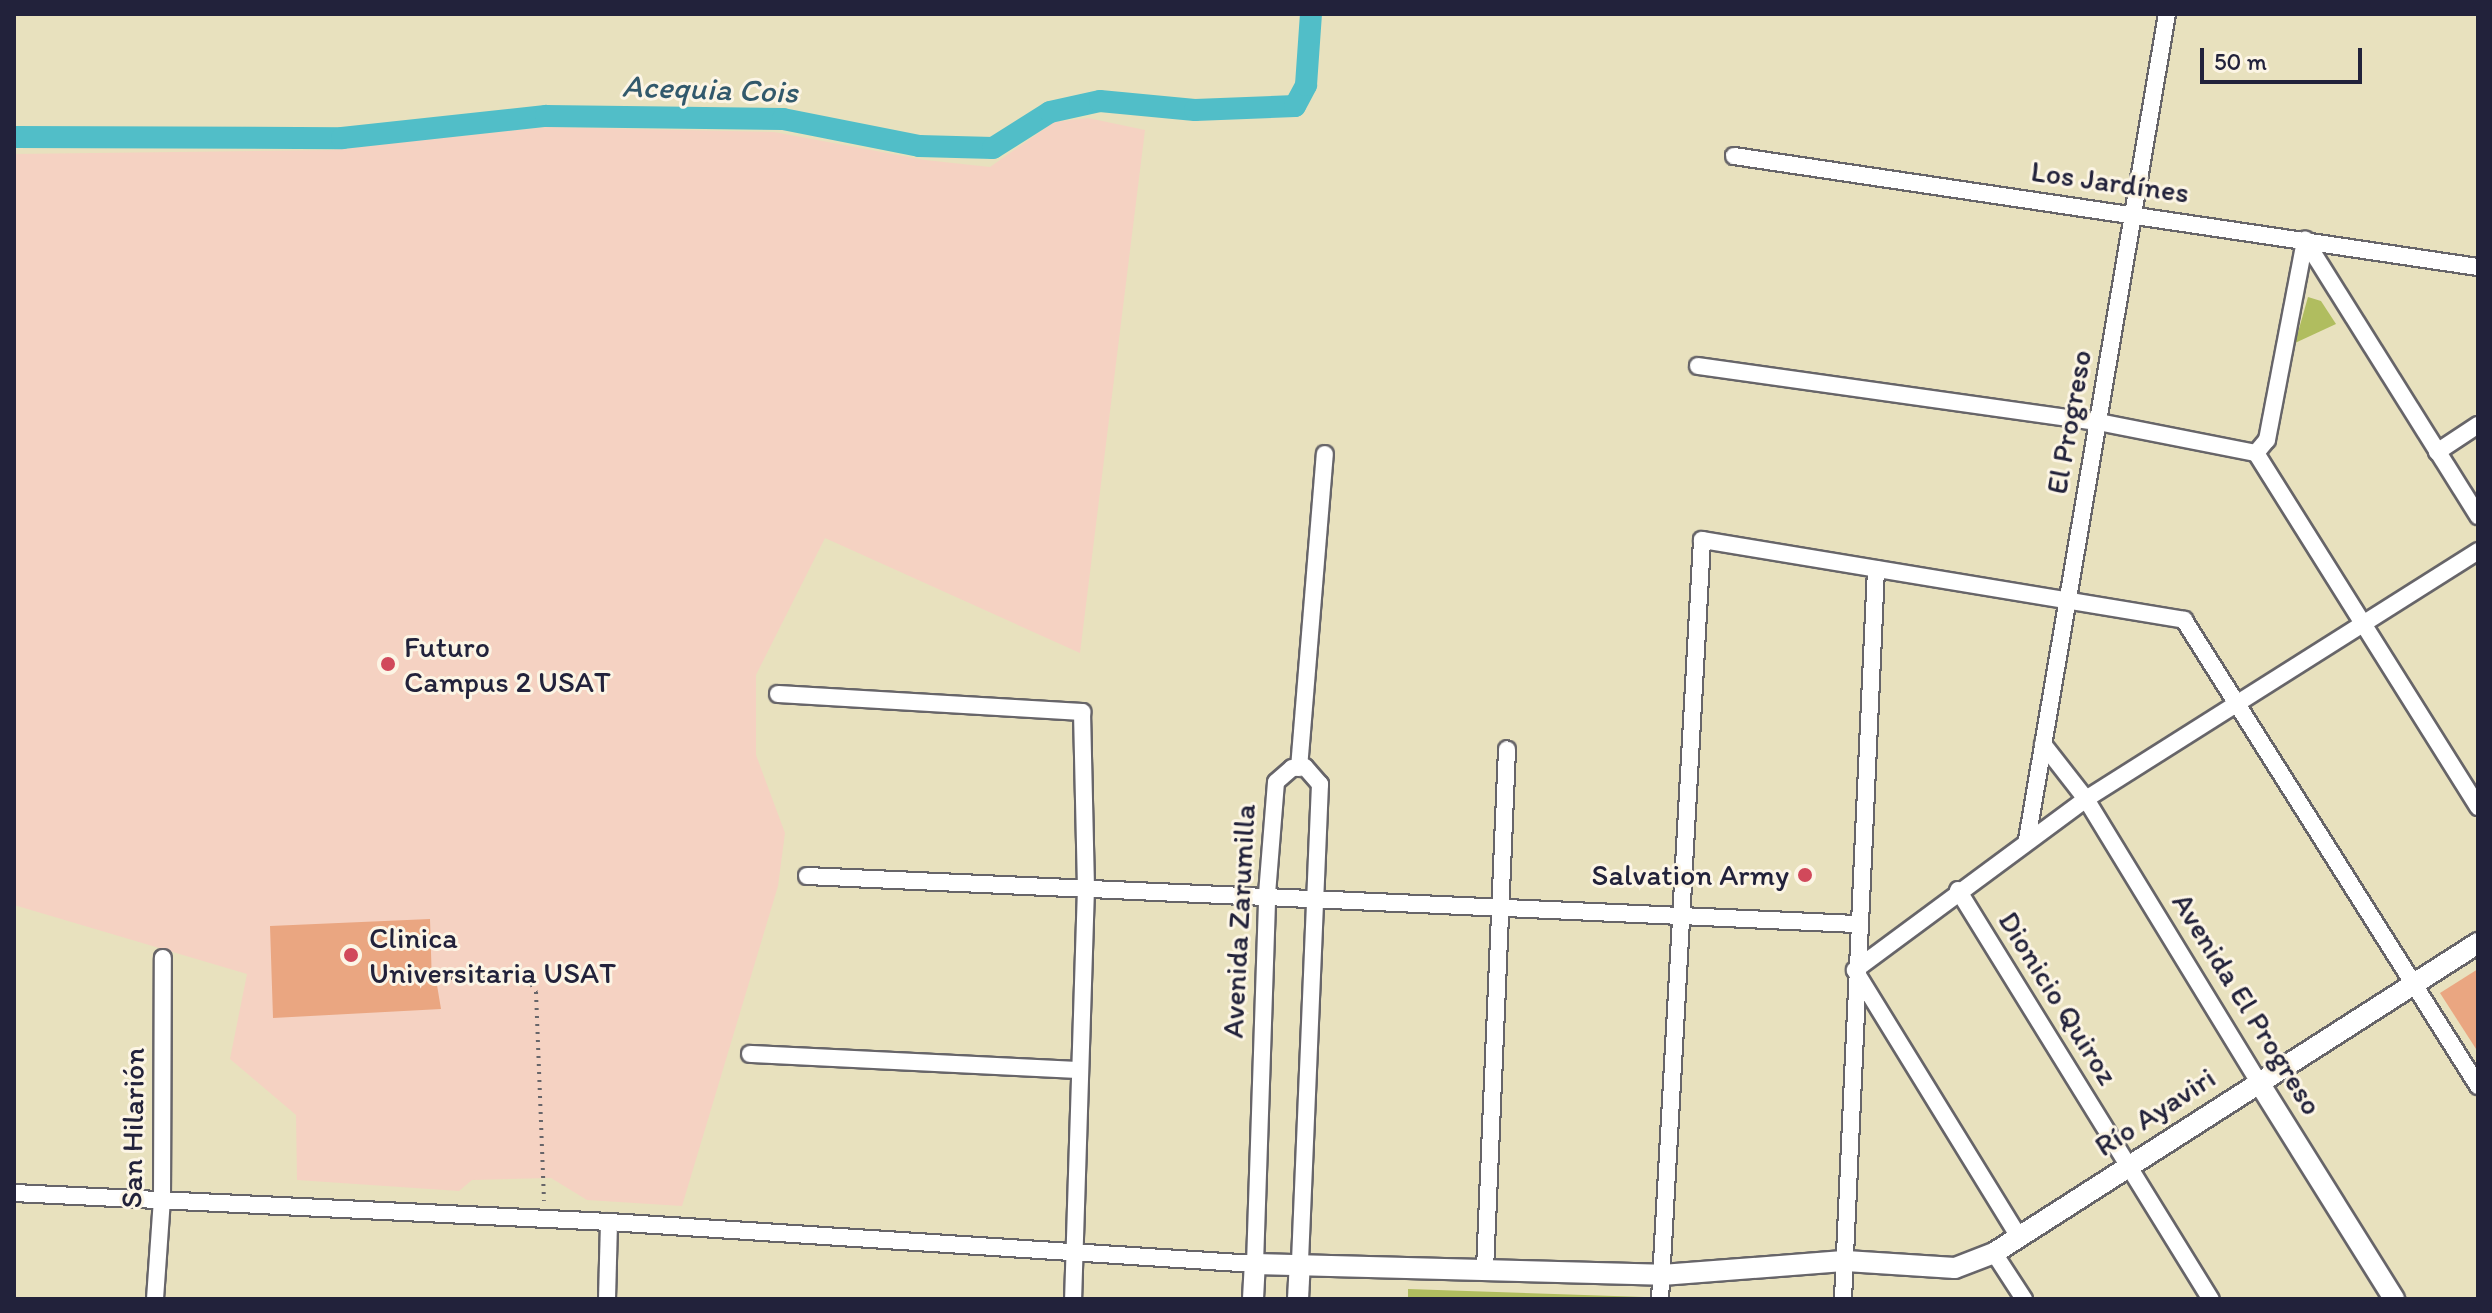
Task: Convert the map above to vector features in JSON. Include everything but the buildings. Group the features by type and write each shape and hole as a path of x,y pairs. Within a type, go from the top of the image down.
{"street":[{"name":"El Progreso","path":"2027,840 2167,14"},
{"name":"Los Jardínes","path":"1734,156 2133,212 2478,267"},
{"path":"2305,240 2478,516"},
{"path":"2256,453 2267,440 2305,240"},
{"path":"1698,366 2098,422 2256,453 2478,807"},
{"path":"2437,452 2478,425"},
{"path":"1298,1299 1320,784 1299,768 1325,454"},
{"path":"1660,1299 1702,540 2184,620 2416,982 2478,1086"},
{"path":"1855,970 1958,890 2086,799 2478,551"},
{"path":"1843,1299 1857,924 1876,569"},
{"path":"778,694 1082,712 1086,888 1073,1299"},
{"name":"Avenida El Progreso","path":"2043,744 2086,799 2394,1299"},
{"path":"1485,1270 1503,909 1507,749"},
{"name":"Avenida Zarumilla","path":"1253,1299 1267,894 1276,782 1299,768"},
{"path":"807,876 1267,894 1503,909 1857,924"},
{"name":"Dionicio Quiroz","path":"1958,890 2211,1299"},
{"name":"Río Ayaviri","path":"1255,1264 1662,1275 1846,1261 1955,1268 1994,1253 2258,1081 2478,943"},
{"name":"San Hilarión","path":"155,1299 162,1199 163,958"},
{"path":"1855,970 2019,1237"},
{"path":"750,1054 1080,1070"},
{"path":"14,1193 609,1222 1255,1264"},
{"path":"607,1299 609,1222"},
{"path":"1994,1253 2024,1299"},
{"path":"2006,1299 2007,1273"}],"path":[{"path":"435,978 527,978 536,992 546,1219"}],"shaded area":[{"name":"Futuro Campus 2 USAT","path":"1088,118 1145,130 1080,653 825,538 756,675 756,755 785,833 778,886 682,1206 587,1200 551,1178 472,1180 459,1191 297,1180 296,1115 230,1059 247,974 14,905 14,154 331,150 546,127 774,132 925,160 990,167 1054,122"}],"green space":[{"path":"2308,297 2321,301 2336,324 2295,343"},
{"path":"1408,1289 1644,1297 1408,1299"}],"waterway":[{"name":"Acequia Cois","path":"14,137 342,138 546,116 783,119 919,146 993,148 1050,112 1100,101 1195,110 1295,106 1306,85 1311,14"}],"place":[{"name":"Futuro Campus 2 USAT","path":"388,664"},
{"name":"Salvation Army","path":"1805,875"},
{"name":"Clinica Universitaria USAT","path":"351,955"}]}
